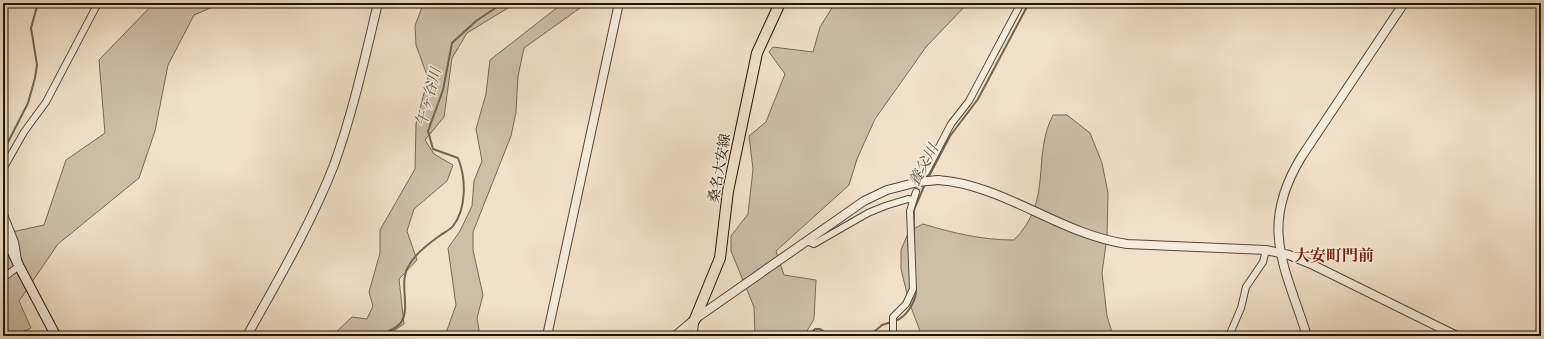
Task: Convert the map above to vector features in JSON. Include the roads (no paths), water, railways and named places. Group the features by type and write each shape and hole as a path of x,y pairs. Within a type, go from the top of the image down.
{"main road":[{"name":"桑名大安線","path":"685,336 695,319 720,258 728,191 757,53 780,3"},
{"path":"3,232 56,336"}],"street":[{"path":"3,169 24,132 46,102 98,3"},
{"path":"247,336 311,218 333,165 347,126 378,3"},
{"path":"548,336 618,3"},
{"path":"926,172 951,124 969,101 1021,3"},
{"path":"1307,336 1279,252 1279,215 1288,180 1322,125 1404,3"},
{"path":"674,336 695,319 864,201 880,193 910,183 930,180 956,182 978,188 1074,230 1107,241 1127,244 1266,250 1279,252 1311,264 1457,336"},
{"path":"893,336 893,318 906,304 912,289 910,211 912,200 916,192"},
{"path":"809,239 814,244 879,208 908,199 912,200"},
{"path":"3,212 15,242 19,266 3,278"},
{"path":"1229,336 1239,313 1246,287 1263,262 1266,250"},
{"path":"693,336 695,319"}],"waterway":[{"path":"3,152 28,103 35,78 37,65 31,28 38,3"},
{"name":"午ヶ谷川","path":"379,336 394,328 402,321 405,309 404,280 408,267 417,254 452,227 458,219 461,211 464,184 458,158 433,149 428,131 443,90 452,43 476,21 503,3"},
{"name":"養父川","path":"928,178 950,136 978,99 1029,3"},
{"name":"養父川","path":"914,235 914,210 925,184"},
{"name":"養父川","path":"895,321 903,316 910,308 915,298 916,288"},
{"name":"養父川","path":"869,336 882,325 891,322"},
{"name":"養父川","path":"808,336 815,329 820,329 831,336"}],"tunnel":[{"path":"916,192 926,172"}],"district":[{"name":"大安町門前","path":"1334,255"}]}
